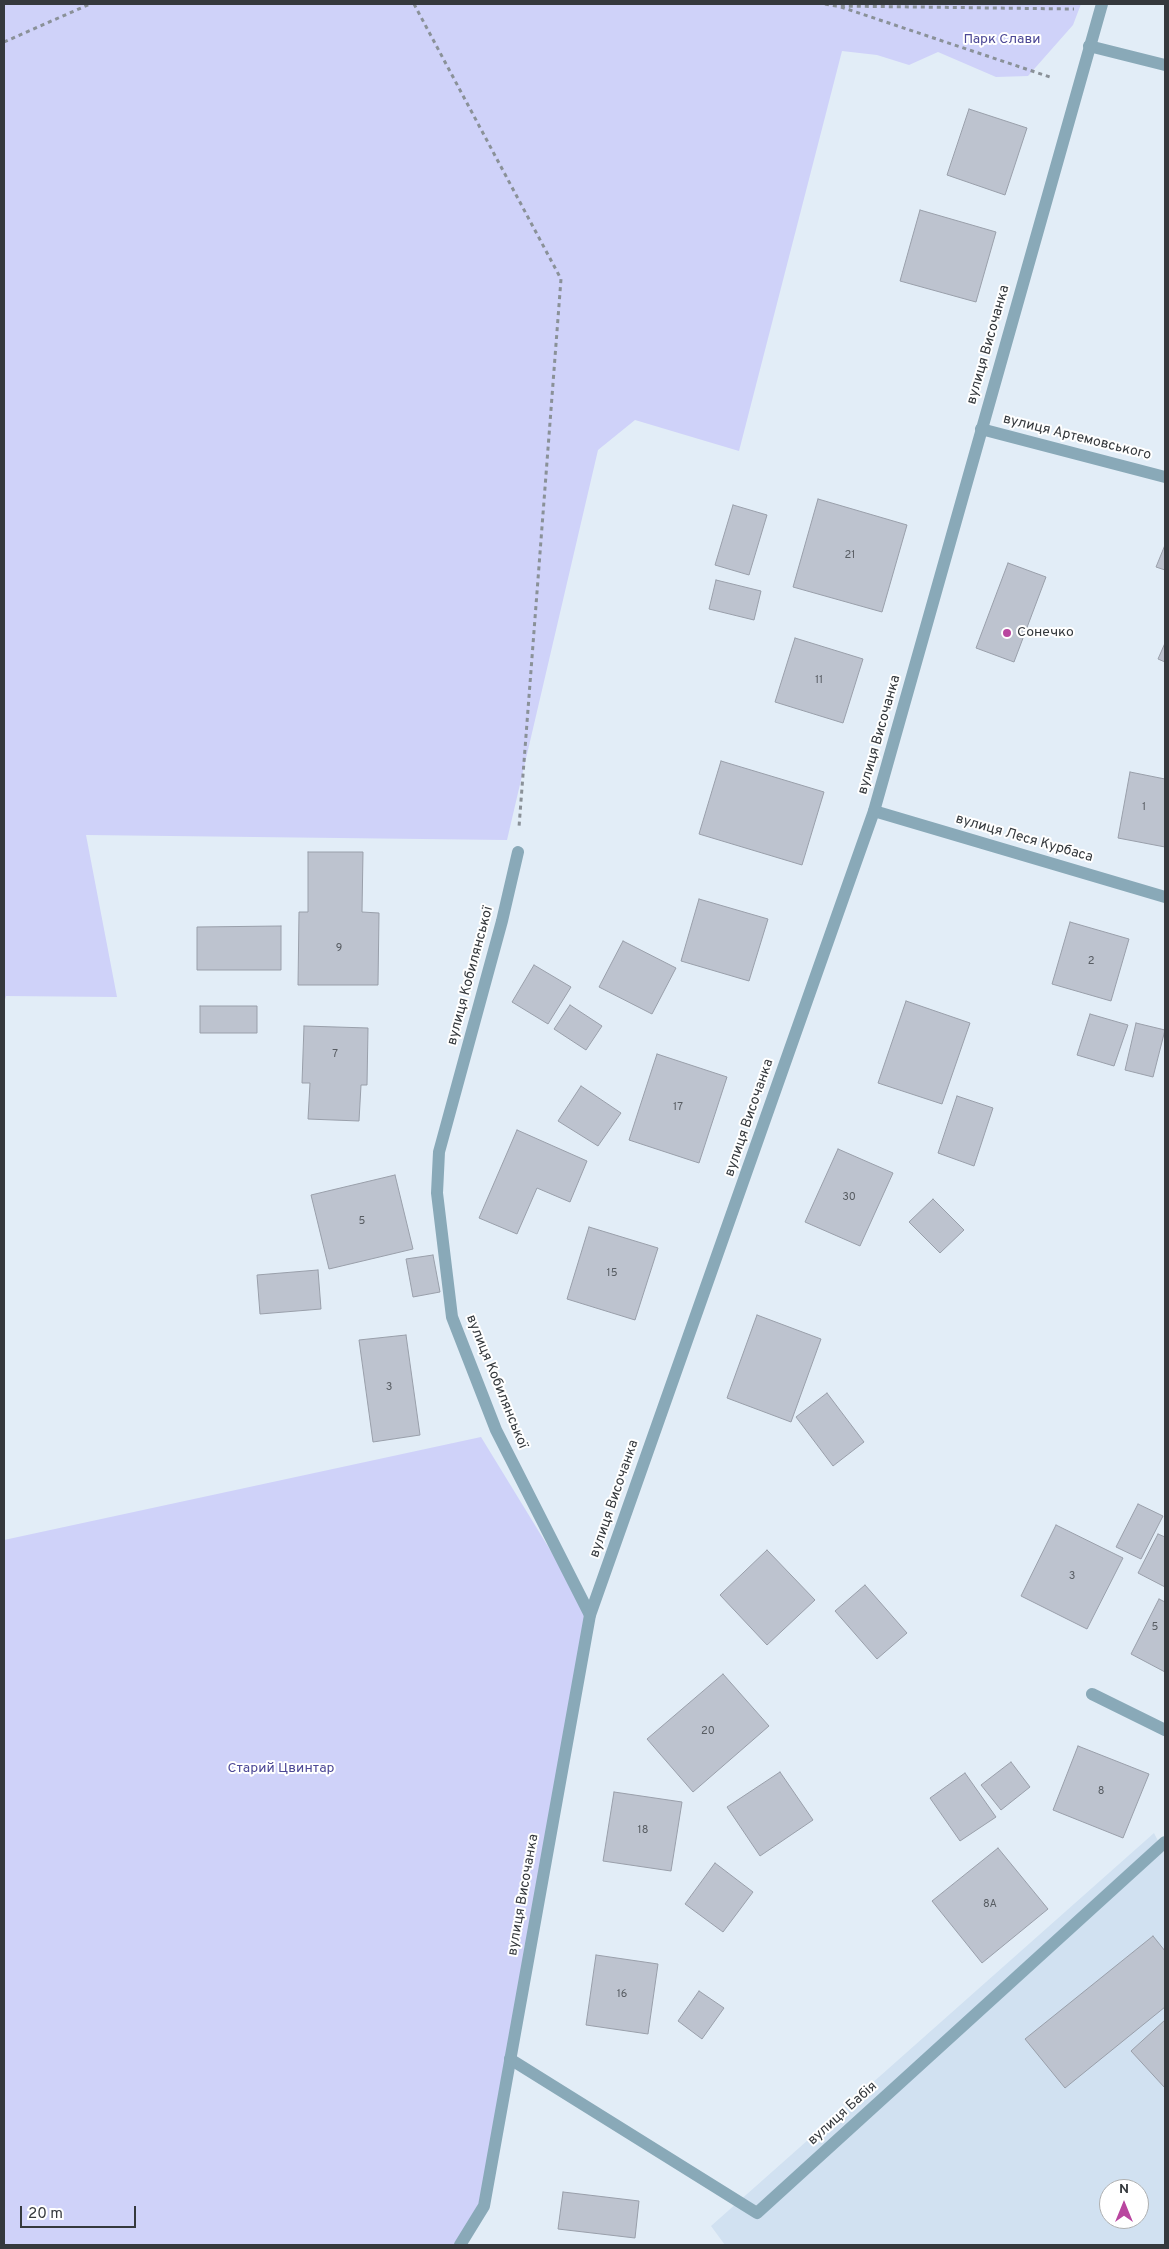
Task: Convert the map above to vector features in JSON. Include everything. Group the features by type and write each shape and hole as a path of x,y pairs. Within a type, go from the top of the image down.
{"street":[{"name":"вулиця Височанка","path":"460,2245 484,2206 590,1615 874,811 1101,6"},
{"path":"1089,46 1165,65"},
{"name":"вулиця Артемовського","path":"981,430 1165,476"},
{"name":"вулиця Леся Курбаса","path":"874,811 1165,896"},
{"name":"вулиця Кобилянської","path":"518,852 502,921 439,1152 437,1193 452,1317 496,1430 590,1615"},
{"path":"1092,1694 1165,1730"},
{"name":"вулиця Бабія","path":"510,2059 757,2213 1165,1842"}],"path":[{"path":"4,42 90,4"},
{"path":"414,4 561,279 518,852"},
{"path":"825,4 1078,86"},
{"path":"836,6 1101,6"}],"shaded area":[{"path":"1154,1833 1165,1855 1165,2245 725,2245 711,2226"}],"green space":[{"name":"Парк Слави","path":"4,4 1081,4 1073,25 1028,76 996,77 938,52 909,65 877,55 842,51 739,451 635,420 598,450 507,840 86,835 117,997 6,996 4,1003"},
{"name":"Старий Цвинтар","path":"481,1437 590,1615 484,2206 459,2245 4,2245 4,1540"}],"building":[{"path":"969,109 1027,128 1005,195 947,175"},
{"path":"920,210 996,232 976,302 900,281"},
{"path":"818,499 907,525 882,612 793,587"},
{"path":"733,505 767,515 749,575 715,565"},
{"path":"1165,545 1165,570 1156,567"},
{"path":"1008,563 1046,577 1014,662 976,648"},
{"path":"716,580 761,591 754,620 709,609"},
{"path":"795,638 863,659 843,723 775,702"},
{"path":"1165,643 1165,662 1158,659"},
{"path":"721,761 824,792 802,865 699,834"},
{"path":"1130,772 1165,779 1165,847 1118,838"},
{"path":"308,852 363,852 362,912 379,913 378,985 298,985 299,912 308,912"},
{"path":"699,899 768,919 749,981 681,961"},
{"path":"1070,922 1129,939 1111,1001 1052,984"},
{"path":"281,926 281,970 197,970 197,927"},
{"path":"623,941 676,968 652,1014 599,987"},
{"path":"534,965 571,987 548,1024 512,1002"},
{"path":"906,1001 970,1023 942,1104 878,1083"},
{"path":"570,1005 602,1026 586,1050 554,1029"},
{"path":"200,1006 257,1006 257,1033 200,1033"},
{"path":"1090,1014 1128,1025 1114,1066 1077,1055"},
{"path":"1136,1023 1165,1030 1153,1077 1125,1070"},
{"path":"304,1026 368,1028 367,1085 361,1085 359,1121 308,1119 310,1083 302,1083"},
{"path":"657,1054 727,1077 699,1163 629,1140"},
{"path":"581,1086 621,1113 598,1146 558,1121"},
{"path":"957,1096 993,1108 974,1166 938,1153"},
{"path":"517,1130 587,1161 570,1202 537,1188 517,1234 479,1218"},
{"path":"838,1149 893,1173 860,1246 805,1222"},
{"path":"395,1175 413,1249 329,1269 311,1195"},
{"path":"933,1199 964,1230 940,1253 909,1222"},
{"path":"589,1227 658,1248 635,1320 567,1299"},
{"path":"433,1255 440,1292 413,1297 406,1259"},
{"path":"318,1270 321,1309 260,1314 257,1275"},
{"path":"757,1315 821,1339 791,1422 727,1398"},
{"path":"406,1335 420,1435 373,1442 359,1340"},
{"path":"827,1393 864,1442 833,1466 796,1417"},
{"path":"1138,1504 1163,1516 1141,1559 1116,1547"},
{"path":"1056,1525 1123,1558 1087,1629 1021,1596"},
{"path":"1158,1534 1165,1537 1165,1587 1138,1573"},
{"path":"767,1550 815,1600 767,1645 720,1595"},
{"path":"865,1585 907,1633 877,1659 835,1611"},
{"path":"1159,1599 1165,1602 1165,1672 1131,1654"},
{"path":"723,1674 769,1726 693,1792 647,1739"},
{"path":"1078,1746 1149,1774 1123,1838 1053,1810"},
{"path":"1011,1762 1030,1787 1001,1810 981,1785"},
{"path":"780,1772 813,1820 760,1856 727,1807"},
{"path":"965,1773 996,1817 960,1841 930,1798"},
{"path":"614,1792 682,1802 671,1871 603,1861"},
{"path":"998,1848 1048,1909 982,1963 932,1901"},
{"path":"715,1863 753,1892 723,1932 685,1904"},
{"path":"1153,1936 1165,1951 1165,2007 1065,2088 1025,2039"},
{"path":"596,1955 658,1964 648,2034 586,2025"},
{"path":"699,1991 724,2008 702,2039 678,2021"},
{"path":"1165,2020 1165,2088 1131,2051"},
{"path":"563,2192 639,2201 635,2238 558,2229"}],"place":[{"name":"Сонечко","path":"1007,633"}]}
